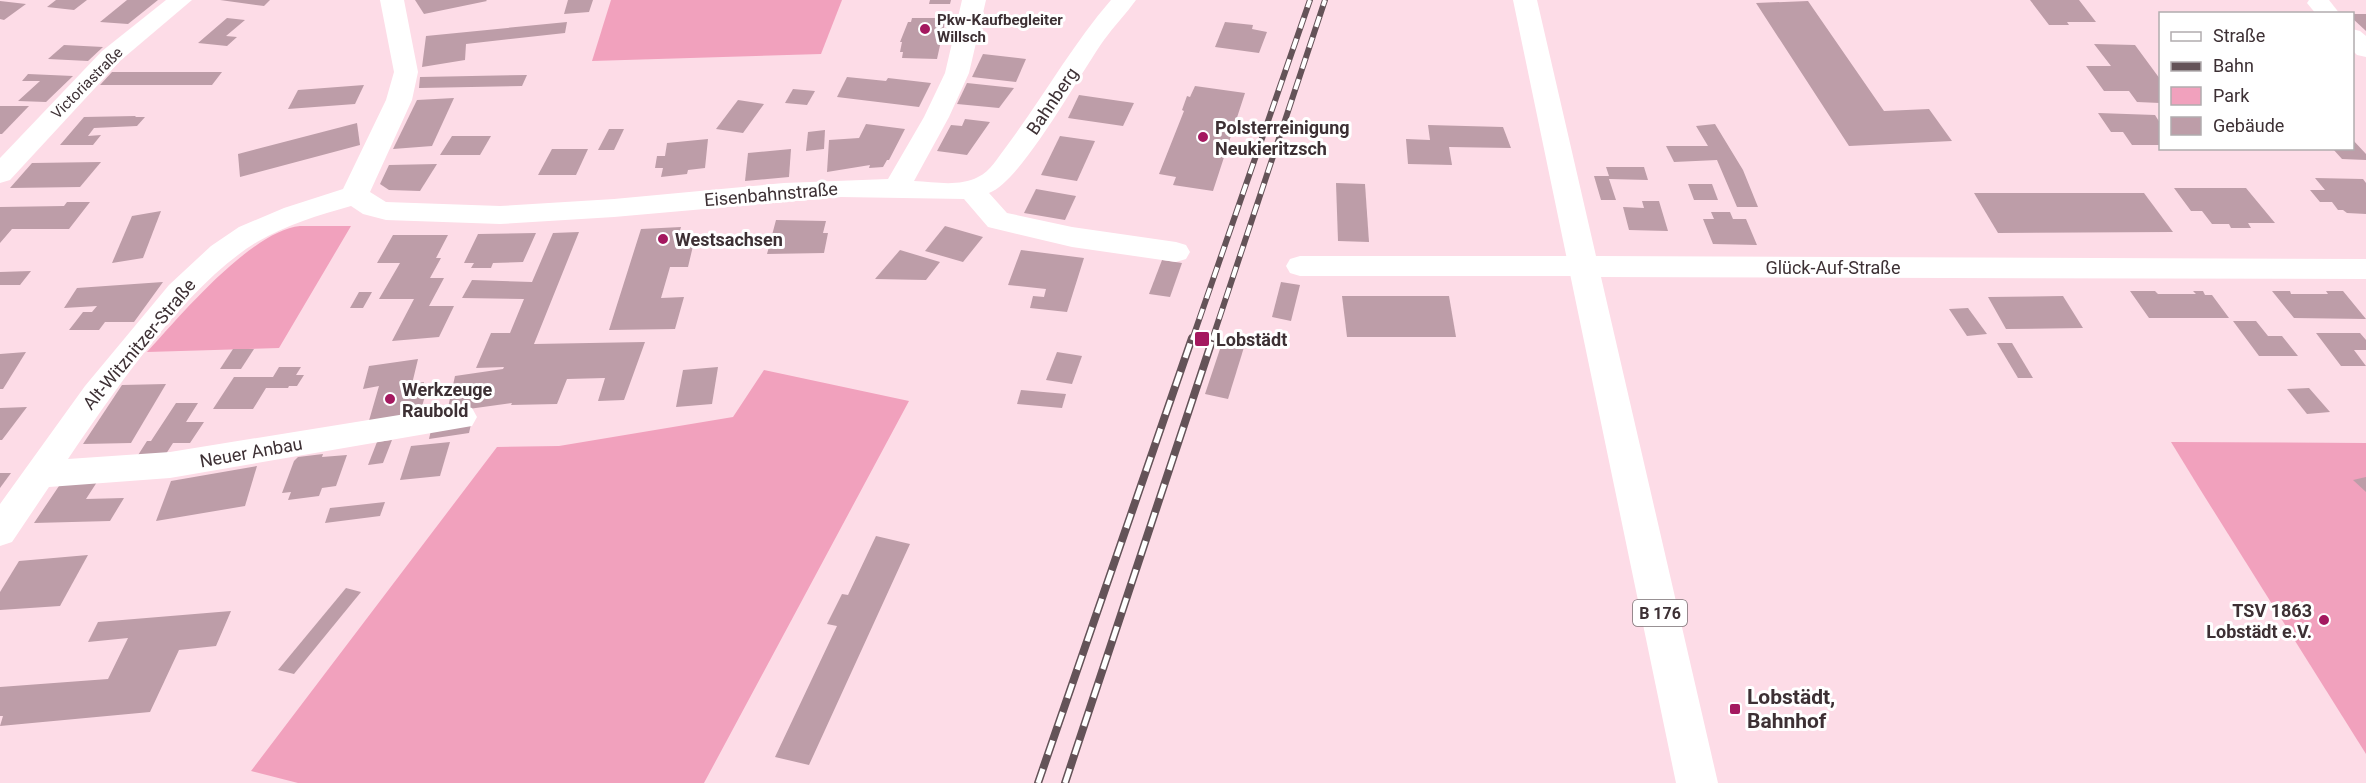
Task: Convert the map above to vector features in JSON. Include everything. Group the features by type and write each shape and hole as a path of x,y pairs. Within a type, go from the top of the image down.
{"main road":[{"name":"B 176","path":"1525,0 1697,783"},
{"name":"Glück-Auf-Straße","path":"1583,266 2366,268"}],"street":[{"name":"Victoriastraße","path":"0,174 111,56 180,0"},
{"path":"355,195 359,182 399,100 406,72 392,0"},
{"path":"896,189 957,74 974,0"},
{"name":"Bahnberg","path":"971,190 990,182 1027,138 1093,38 1124,0"},
{"path":"2354,38 2366,50"},
{"name":"Eisenbahnstraße","path":"355,195 373,208 386,211 510,215 573,213 844,188 955,192 971,190"},
{"path":"971,190 998,220 1072,237 1176,252"},
{"name":"Alt-Witznitzer-Straße","path":"0,532 97,393 160,314 208,263 238,241 274,223 317,206 355,195"},
{"name":"Glück-Auf-Straße","path":"1300,266 1583,266"},
{"name":"Neuer Anbau","path":"39,474 170,465 461,417"}],"green space":[{"path":"611,0 842,0 821,54 592,61"},
{"path":"300,226 351,226 279,348 147,352 197,298 239,259 281,231"},
{"path":"764,370 909,401 704,783 298,783 251,771 497,447 559,446 733,417"},
{"name":"TSV 1863 Lobstädt e.V.","path":"2171,442 2366,443 2366,754 2198,486"}],"building":[{"path":"56,0 87,0 74,10 47,7"},
{"path":"127,0 158,0 128,24 100,22"},
{"path":"220,0 270,0 264,6"},
{"path":"415,0 486,0 487,1 424,14"},
{"path":"568,0 593,0 589,12 564,14"},
{"path":"930,0 951,0 950,4 929,4"},
{"path":"2030,0 2079,0 2096,22 2067,22 2069,25 2049,25"},
{"path":"0,1 26,4 4,20 0,19"},
{"path":"1808,1 1884,111 1929,109 1952,141 1849,146 1756,3"},
{"path":"2354,14 2366,14 2366,31 2354,20"},
{"path":"227,18 245,20 226,36 237,37 227,46 198,43"},
{"path":"912,18 946,18 937,59 902,58 903,52 900,52 902,42 900,42"},
{"path":"567,22 565,33 466,44 465,60 422,67 426,36"},
{"path":"1225,22 1253,25 1252,29 1267,32 1259,53 1215,47"},
{"path":"2094,44 2135,45 2159,78 2159,103 2137,102 2129,91 2104,91 2086,66 2111,66"},
{"path":"64,45 103,47 88,61 48,59"},
{"path":"983,54 1026,59 1016,82 972,77"},
{"path":"112,72 222,72 212,85 100,85"},
{"path":"28,74 73,76 46,102 18,101 40,81 22,81"},
{"path":"527,75 522,86 419,88 420,77"},
{"path":"847,77 886,81 888,78 931,83 919,107 837,97"},
{"path":"967,83 1014,88 999,108 957,104"},
{"path":"364,85 355,104 288,109 298,90"},
{"path":"1195,86 1245,93 1213,191 1173,185 1176,177 1159,174 1184,111 1182,110 1187,96 1190,97"},
{"path":"793,89 815,91 807,105 785,103"},
{"path":"1079,95 1134,103 1123,126 1068,118"},
{"path":"454,98 432,146 393,149 417,100"},
{"path":"738,100 764,104 743,133 716,129"},
{"path":"0,106 29,106 0,134"},
{"path":"2098,113 2155,115 2159,121 2159,145 2132,145 2123,132 2111,132"},
{"path":"84,117 145,117 137,126 94,128 88,136 101,135 93,145 60,145"},
{"path":"965,119 990,122 967,155 937,151 951,125 962,126"},
{"path":"357,123 360,145 240,177 238,154"},
{"path":"866,124 905,129 889,160 883,167 869,168 870,165 827,172 829,140 859,138"},
{"path":"1715,124 1743,170 1758,207 1737,207 1717,160 1674,162 1666,146 1708,146 1696,126"},
{"path":"1428,125 1503,127 1511,148 1449,147 1452,165 1408,164 1406,139 1430,140"},
{"path":"609,129 624,129 614,150 598,150"},
{"path":"825,130 824,149 806,151 808,132"},
{"path":"452,136 491,136 480,155 440,155"},
{"path":"1060,136 1095,141 1077,181 1041,175"},
{"path":"708,139 705,168 688,170 687,174 661,177 663,168 655,168 657,156 665,156 667,143"},
{"path":"2354,141 2366,154 2366,160 2342,159 2334,150 2354,150"},
{"path":"552,149 588,149 576,175 538,175"},
{"path":"791,149 789,177 745,181 748,153"},
{"path":"101,162 80,187 10,188 32,163"},
{"path":"437,164 420,191 389,190 380,184 389,165"},
{"path":"1606,167 1644,167 1648,180 1609,179 1616,200 1601,200 1594,176 1609,176"},
{"path":"2315,178 2363,179 2366,183 2366,214 2347,213 2338,210 2332,202 2320,202 2310,190 2325,190"},
{"path":"1336,183 1365,184 1369,242 1338,241"},
{"path":"1688,184 1712,184 1718,200 1694,200"},
{"path":"2174,188 2246,188 2275,223 2248,223 2251,228 2231,228 2229,224 2212,224 2202,211 2191,211"},
{"path":"1036,189 1076,196 1065,220 1024,213"},
{"path":"1974,193 2144,193 2173,232 1998,233"},
{"path":"1642,201 1659,201 1668,231 1629,230 1623,207 1644,208"},
{"path":"67,202 90,202 69,229 12,229 0,243 0,207 64,206"},
{"path":"161,211 143,258 112,263 132,216"},
{"path":"1711,212 1730,212 1733,219 1746,219 1757,245 1713,244 1703,219 1714,219"},
{"path":"776,220 826,221 823,233 828,233 824,253 767,254"},
{"path":"945,226 983,237 963,262 925,251"},
{"path":"681,227 675,247 693,246 688,267 670,267 661,298 684,297 675,329 609,330 641,229"},
{"path":"579,232 534,344 645,342 624,400 598,401 605,378 567,379 557,404 511,405 512,403 447,412 455,376 503,369 504,367 476,368 491,333 510,333 524,299 462,298 472,280 532,282 553,233"},
{"path":"536,233 523,262 493,263 491,268 471,268 474,263 464,263 478,234"},
{"path":"393,235 448,235 436,258 441,258 430,278 444,278 429,306 454,306 439,337 392,341 414,299 379,299 400,263 377,263"},
{"path":"900,250 940,262 926,280 875,279"},
{"path":"1021,250 1084,258 1067,312 1030,308 1033,296 1044,297 1046,289 1008,285"},
{"path":"1162,260 1182,263 1170,297 1149,294"},
{"path":"31,271 20,285 0,285 0,272"},
{"path":"163,282 134,322 105,322 99,330 69,330 83,312 92,312 97,306 64,308 77,288"},
{"path":"1281,282 1300,285 1291,321 1272,317"},
{"path":"2130,291 2196,294 2193,291 2203,291 2205,295 2212,295 2229,318 2149,318"},
{"path":"2272,291 2290,291 2291,294 2328,294 2326,291 2343,291 2366,319 2294,318"},
{"path":"359,292 372,292 363,308 350,308"},
{"path":"1342,296 1449,296 1456,337 1347,337"},
{"path":"2063,296 2083,328 2006,329 1988,297"},
{"path":"1968,308 1987,334 1967,336 1949,309"},
{"path":"2233,321 2256,321 2268,336 2282,336 2298,356 2259,356"},
{"path":"2316,333 2360,333 2366,340 2366,350 2354,350 2366,366 2341,366"},
{"path":"1223,340 1245,344 1228,399 1205,394"},
{"path":"1997,343 2012,343 2033,378 2018,378"},
{"path":"233,349 254,349 241,369 220,369"},
{"path":"26,352 3,389 0,389 0,354"},
{"path":"1057,352 1082,356 1072,384 1046,380"},
{"path":"418,359 412,384 424,382 422,390 427,389 421,410 405,413 403,419 368,424 379,386 363,389 369,366"},
{"path":"279,367 301,367 296,375 304,375 297,386 266,388 253,409 213,409 234,377 273,377"},
{"path":"718,367 712,404 676,407 683,370"},
{"path":"166,384 131,443 83,444 122,385"},
{"path":"2309,388 2330,412 2307,414 2287,389"},
{"path":"1021,390 1066,394 1062,408 1017,404"},
{"path":"176,403 198,403 186,422 204,422 190,443 173,443 162,460 133,463 147,441 151,441"},
{"path":"27,407 2,440 0,440 0,408"},
{"path":"472,420 469,433 429,439 432,426"},
{"path":"392,440 383,463 368,465 377,442"},
{"path":"450,442 440,476 400,480 411,446"},
{"path":"323,454 322,457 347,455 336,486 322,488 319,496 288,500 291,492 282,493 294,461 298,457"},
{"path":"257,466 245,506 156,521 171,481"},
{"path":"0,473 11,473 0,488"},
{"path":"2366,477 2366,492 2353,480"},
{"path":"97,482 86,499 124,498 110,521 34,523 61,483"},
{"path":"385,502 380,516 325,523 330,508"},
{"path":"876,536 910,544 809,765 775,757 837,626 827,624 842,594 848,595"},
{"path":"88,555 60,606 0,610 0,592 19,561"},
{"path":"346,588 361,592 294,674 278,670"},
{"path":"231,611 216,646 179,650 150,712 0,726 3,716 0,716 0,687 108,679 128,638 88,642 98,622"}],"railway":[{"path":"1192,340 1310,0"},
{"path":"1212,340 1325,0"},
{"path":"1038,783 1192,338"},
{"path":"1065,783 1213,338"}],"place":[{"name":"Pkw-Kaufbegleiter Willsch","path":"925,29"},
{"name":"Polsterreinigung Neukieritzsch","path":"1203,137"},
{"name":"Westsachsen","path":"663,239"},
{"name":"Lobstädt","path":"1202,339"},
{"name":"Werkzeuge Raubold","path":"390,399"},
{"name":"TSV 1863 Lobstädt e.V.","path":"2324,620"},
{"name":"Lobstädt, Bahnhof","path":"1735,709"}]}
